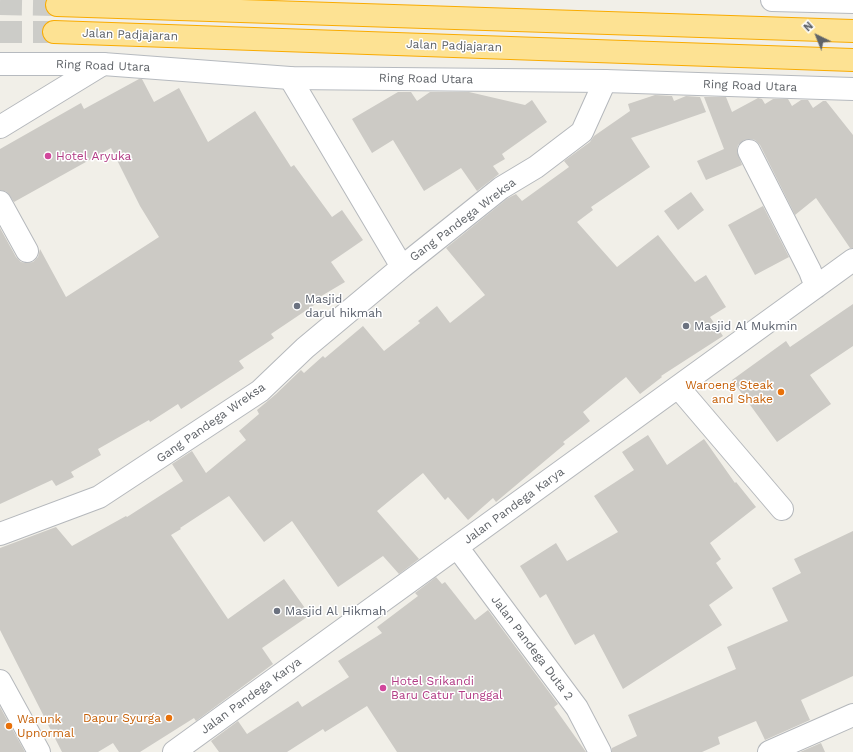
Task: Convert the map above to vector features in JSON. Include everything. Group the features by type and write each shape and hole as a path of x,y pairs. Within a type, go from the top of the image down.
{"highway":[{"path":"57,5 853,31"},
{"name":"Jalan Padjajaran","path":"54,32 853,60"}],"street":[{"path":"772,0 853,2"},
{"name":"Ring Road Utara","path":"0,64 103,64 290,78 605,81 853,89"},
{"path":"0,127 69,87 103,64"},
{"path":"290,78 402,267"},
{"name":"Gang Pandega Wreksa","path":"0,534 99,497 260,391 305,348 402,267 501,188 536,167 582,132 605,81"},
{"path":"748,151 810,271 816,287"},
{"path":"0,202 27,251"},
{"name":"Jalan Pandega Karya","path":"174,752 853,260"},
{"path":"678,387 782,509"},
{"name":"Jalan Pandega Duta 2","path":"457,547 577,708 600,752"},
{"path":"0,681 39,752"},
{"path":"769,752 853,715"}],"building":[{"path":"139,79 142,79 154,102 179,88 208,142 255,111 291,167 294,165 332,217 342,210 363,240 331,262 345,282 318,298 320,301 271,334 274,338 239,361 244,368 181,409 178,404 150,422 149,420 98,449 101,455 71,472 74,477 56,486 52,480 0,504 0,228 16,257 21,262 33,262 38,257 40,249 66,297 159,237 140,206 111,148 14,202 7,192 0,190 0,149 81,103 84,109"},
{"path":"398,92 411,92 417,101 430,92 469,92 525,105 532,100 547,122 502,154 505,159 493,166 499,174 477,191 461,168 424,191 393,140 372,153 352,119"},
{"path":"655,95 672,96 674,101 686,96 700,97 706,112 631,138 650,167 591,207 593,210 577,222 617,267 658,235 695,282 706,275 726,307 710,317 723,336 661,376 662,377 640,394 626,377 583,412 590,421 563,442 565,444 496,502 493,498 468,520 448,497 445,500 423,473 377,511 419,559 399,574 383,556 338,587 292,521 264,542 229,496 171,535 228,619 284,579 310,615 262,648 273,664 196,721 194,718 140,752 119,752 113,743 98,752 62,752 0,630 0,548 56,527 72,546 126,516 127,517 183,481 172,464 192,451 206,473 246,440 239,431 259,414 257,410 301,370 304,373 323,356 325,358 363,326 384,351 420,323 418,321 437,306 450,323 485,295 446,248 508,198 516,194 522,201 569,167 564,161 590,142 594,136 630,111 628,104"},
{"path":"704,97 726,97 732,112 758,98 762,99 765,104 773,99 788,99 792,106 801,100 808,100 813,108 823,101 826,101 853,135 853,248 850,248 816,198 795,215 760,145 755,140 744,140 738,145 737,151 742,165 706,180 697,161 724,149"},
{"path":"691,192 704,210 678,230 664,211"},
{"path":"763,206 789,257 755,275 728,225"},
{"name":"Waroeng Steak and Shake","path":"853,304 853,346 810,375 831,404 777,442 732,380 786,341 790,347"},
{"path":"648,435 667,465 704,439 735,483 736,482 756,507 710,543 721,559 716,563 733,588 709,605 722,625 623,689 594,634 575,645 546,594 540,598 520,566 556,543 567,561 618,532 594,496 634,470 622,452"},
{"path":"853,531 853,676 801,700 810,720 765,740 756,721 718,737 720,744 702,752 612,752 612,748 637,736 628,715 736,669 727,647 788,621 772,588 801,573 794,559"},
{"path":"436,577 442,584 445,582 475,620 488,610 558,704 554,707 586,752 397,752 367,706 325,732 323,729 287,752 219,752 211,741 238,721 247,734 298,701 302,707 349,677 338,661 382,633 377,627 418,596 415,593"},
{"name":"Warunk Upnormal","path":"0,707 25,752 0,752"},
{"path":"821,743 825,752 800,752"}],"tunnel":[{"path":"0,4 57,5"},
{"path":"0,32 54,32"}],"place":[{"name":"Hotel Aryuka","path":"48,156"},
{"name":"Masjid darul hikmah","path":"297,306"},
{"name":"Masjid Al Mukmin","path":"686,326"},
{"name":"Waroeng Steak and Shake","path":"781,392"},
{"name":"Masjid Al Hikmah","path":"277,611"},
{"name":"Hotel Srikandi Baru Catur Tunggal","path":"383,688"},
{"name":"Dapur Syurga","path":"169,718"},
{"name":"Warunk Upnormal","path":"9,726"}]}
